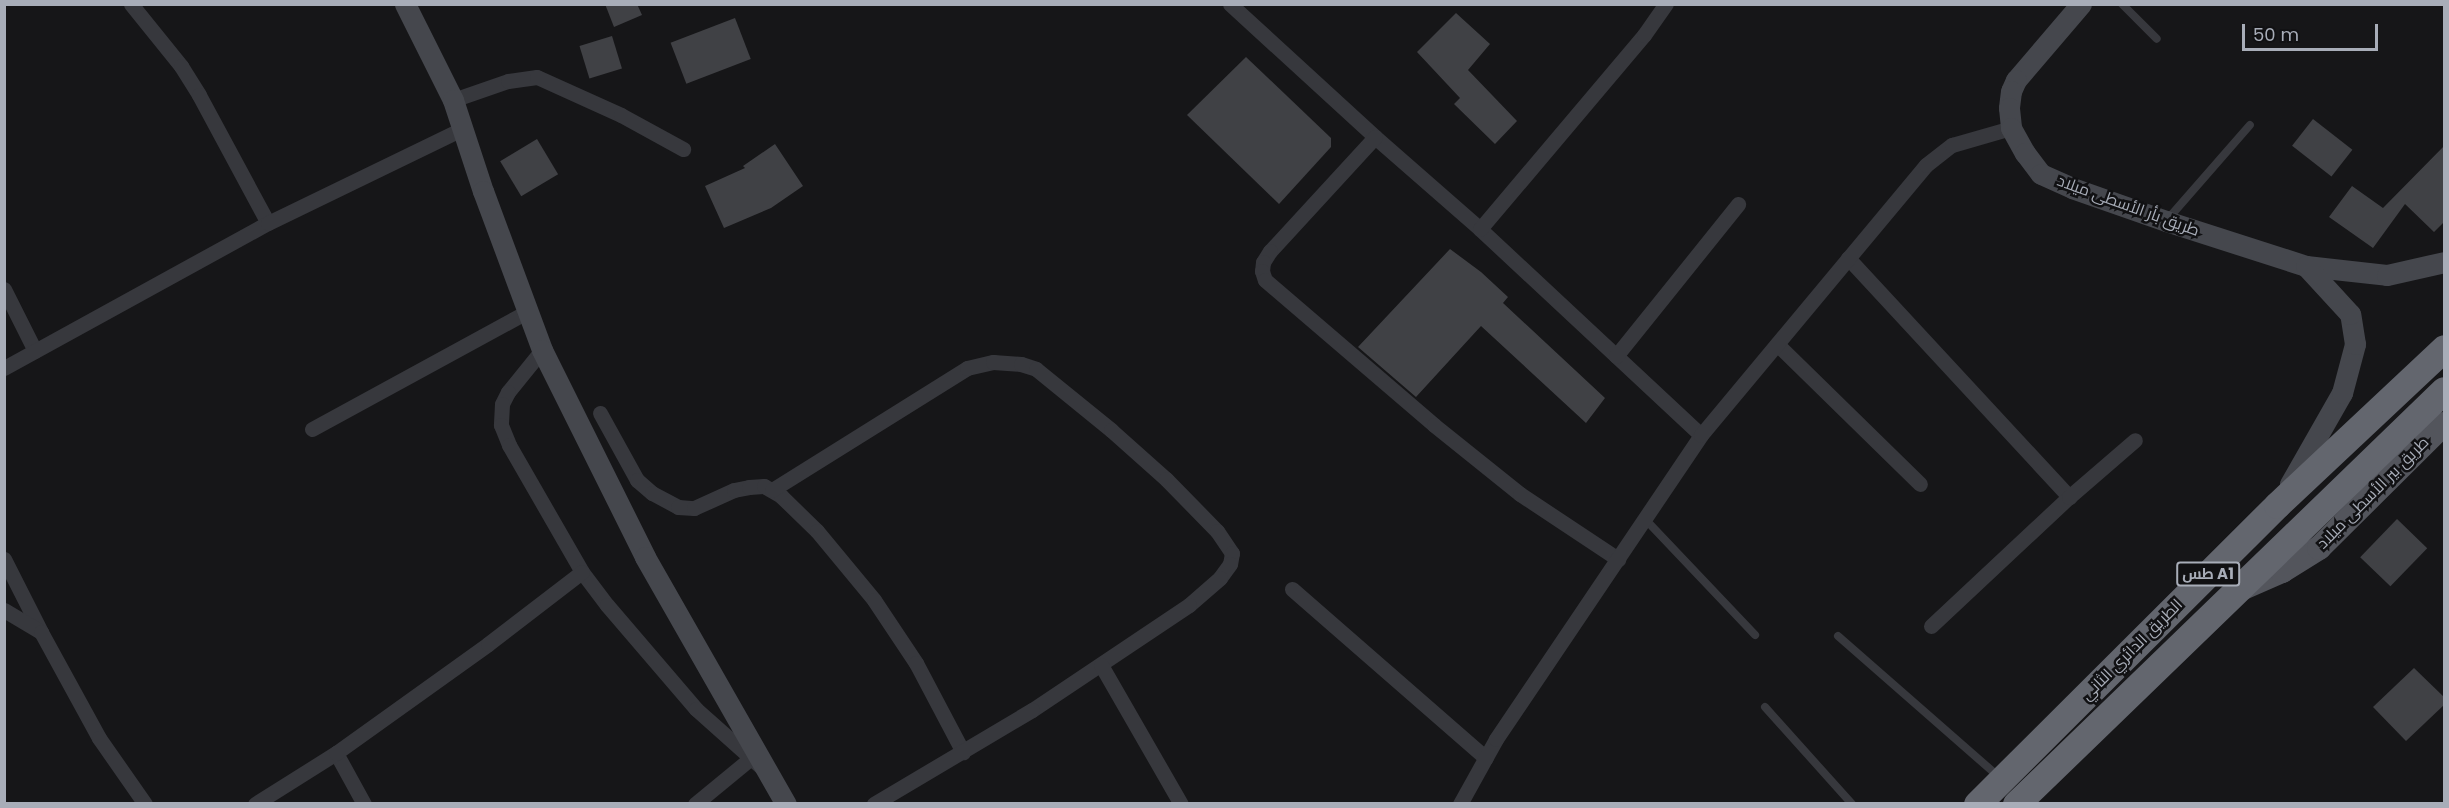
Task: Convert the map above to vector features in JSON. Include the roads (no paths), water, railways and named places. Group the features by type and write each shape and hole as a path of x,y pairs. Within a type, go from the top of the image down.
{"highway":[{"name":"الطريق الدائري الثاني","path":"1977,804 2277,505 2445,348"},
{"name":"الطريق الدائري الثاني","path":"2016,804 2445,390"}],"main road":[{"path":"405,4 453,100 542,350 645,557 786,804"},
{"name":"طريق بأر الأسطى ميلاد","path":"2081,4 2016,80 2011,91 2009,108 2011,128 2025,153 2041,174 2072,188 2166,221 2306,266 2387,275 2445,262"},
{"name":"طريق بأر الأسطى ميلاد","path":"2277,505 2342,393 2355,344 2350,314 2306,266"},
{"name":"طريق بير الأسطى ميلاد","path":"2236,592 2282,571 2319,548 2445,424"}],"street":[{"path":"131,4 181,66 268,223"},
{"path":"1230,4 1375,137 1480,229 1701,435"},
{"path":"1480,229 1644,35 1666,4"},
{"path":"453,100 508,81 537,77 621,115 683,149"},
{"path":"1460,804 1496,739 1701,435 1926,165 1952,145 2011,128"},
{"path":"4,368 268,223 462,129"},
{"path":"1375,137 1270,251 1263,262 1262,271 1265,280 1434,425 1520,494 1618,559"},
{"path":"1616,356 1738,204"},
{"path":"1848,258 2069,497"},
{"path":"4,289 35,351"},
{"path":"312,429 528,311"},
{"path":"1777,344 1920,484"},
{"path":"542,350 508,392 501,410 501,425 525,474 582,572 680,692 721,734 771,776"},
{"path":"772,490 967,368 1000,362 1036,369 1166,479 1222,537 1232,553 1230,564 1220,578 1189,605 1101,665 963,752 874,804"},
{"path":"600,413 637,480 651,493 678,507 694,508 734,490 764,486 772,490 817,531 874,600 916,663 963,752"},
{"path":"1931,626 2069,497 2135,440"},
{"path":"4,559 99,738 145,804"},
{"path":"255,804 336,753 488,644 582,572"},
{"path":"1292,589 1486,758"},
{"path":"4,610 41,632"},
{"path":"1101,665 1181,804"},
{"path":"336,753 364,804"},
{"path":"696,804 751,758"}],"lane":[{"path":"2122,4 2157,39"},
{"path":"2166,221 2250,125"},
{"path":"1645,519 1755,635"},
{"path":"1838,636 2002,779"},
{"path":"1765,707 1852,804"}]}
